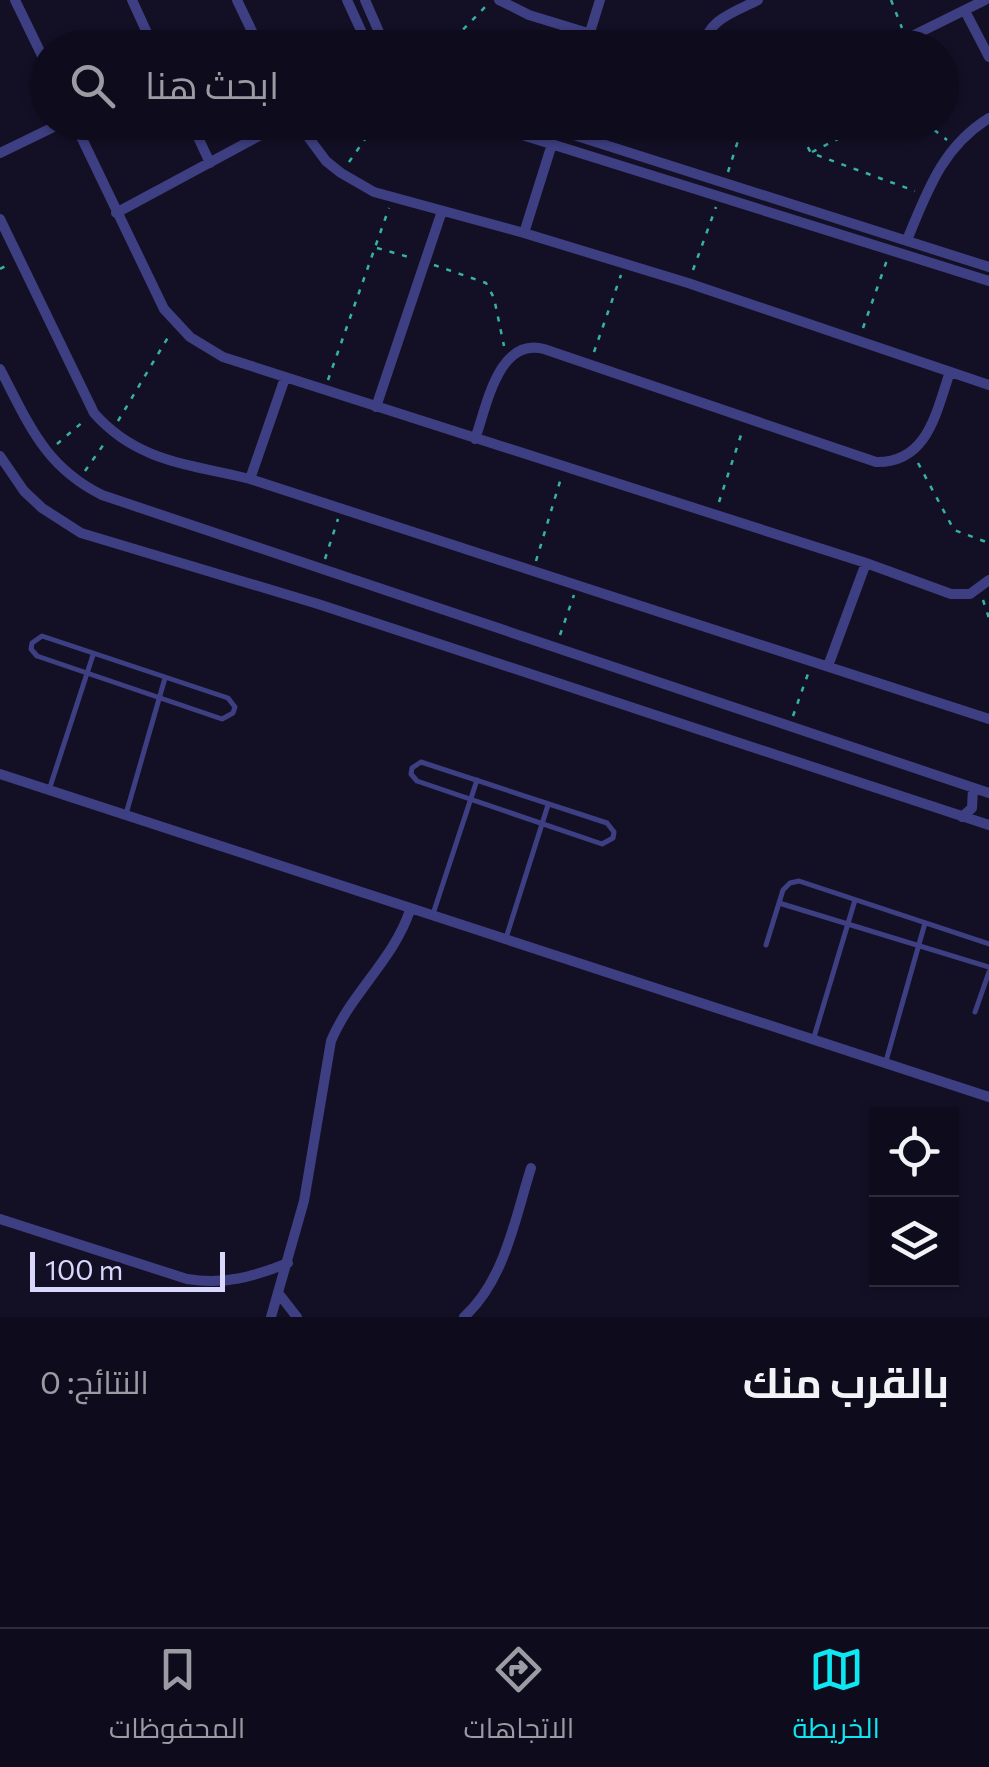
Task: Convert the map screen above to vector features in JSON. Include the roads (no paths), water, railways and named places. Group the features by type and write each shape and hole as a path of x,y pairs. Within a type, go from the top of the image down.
{"street":[{"path":"16,0 30,30"},
{"path":"132,0 146,30"},
{"path":"238,0 252,30"},
{"path":"347,0 361,30"},
{"path":"365,0 378,30"},
{"path":"496,0 581,30"},
{"path":"591,30 600,0"},
{"path":"708,30 712,24 758,0"},
{"path":"924,30 985,0"},
{"path":"965,10 989,57"},
{"path":"907,240 939,164 953,145 989,118"},
{"path":"0,153 30,138"},
{"path":"82,140 155,294 176,324 223,357 866,563 951,594 960,596 979,590 989,580"},
{"path":"199,140 210,163"},
{"path":"116,213 252,140"},
{"path":"308,140 340,173 393,198 524,232 688,283 989,385"},
{"path":"539,140 891,250 988,274"},
{"path":"594,140 907,240 988,274"},
{"path":"524,232 552,144"},
{"path":"612,163 616,149"},
{"path":"376,407 442,211"},
{"path":"0,219 94,413 112,433 134,448 342,508 989,718"},
{"path":"475,438 507,359 534,346 876,462 901,459 912,453 928,434 950,372"},
{"path":"0,369 46,453 77,482 131,506 989,793"},
{"path":"250,479 285,378"},
{"path":"0,456 24,491 42,508 81,533 318,604 989,826"},
{"path":"828,666 866,563"},
{"path":"0,774 989,1096"},
{"path":"962,817 972,808 974,788"},
{"path":"271,1317 304,1201 331,1041 340,1020 395,942 410,910"},
{"path":"464,1317 487,1292 496,1274 531,1168"},
{"path":"0,1218 188,1279 209,1282 255,1276 288,1263"},
{"path":"279,1294 297,1317"}],"lane":[{"path":"42,636 228,698 235,707 233,713 222,719 87,673 37,656 31,649 32,643 42,636"},
{"path":"49,790 93,654"},
{"path":"125,817 165,678"},
{"path":"421,762 607,824 614,832 613,838 602,844 470,800 417,781 411,774 412,768 421,762"},
{"path":"432,917 477,780"},
{"path":"505,940 549,804"},
{"path":"766,945 786,886 799,881 989,944"},
{"path":"813,1040 855,900"},
{"path":"780,903 989,970 975,1012"},
{"path":"885,1064 925,923"}]}
